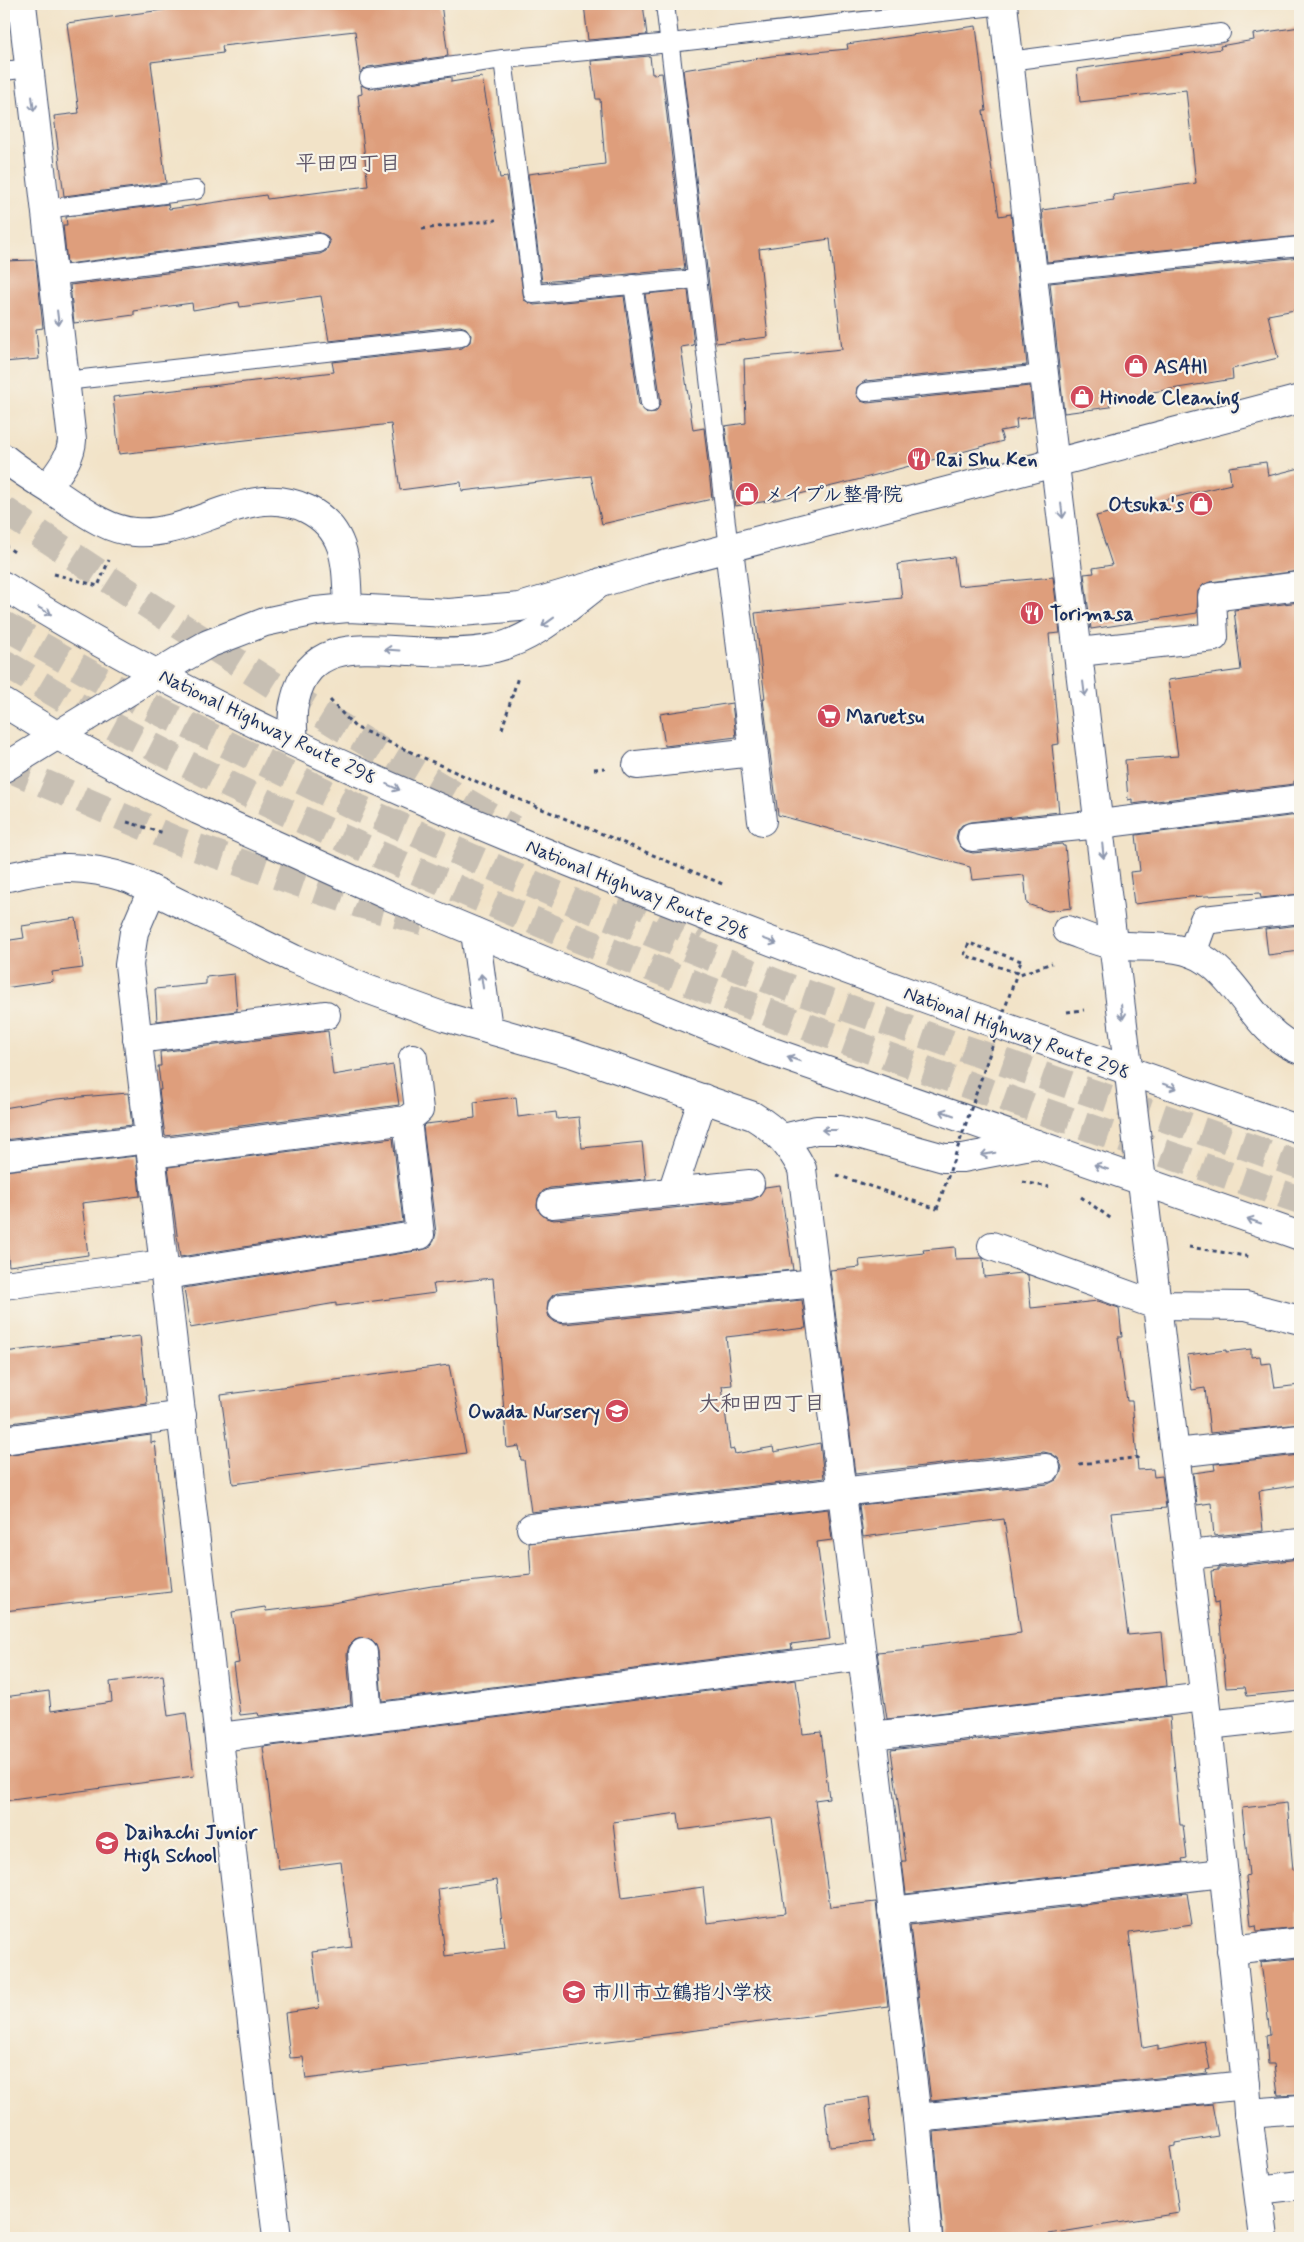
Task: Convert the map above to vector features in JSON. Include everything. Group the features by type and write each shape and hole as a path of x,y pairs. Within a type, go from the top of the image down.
{"main road":[{"path":"22,4 16,70 45,209 71,450 67,460 48,487"},
{"path":"1003,4 1044,374 1205,1697 1248,2113 1264,2238"},
{"path":"4,768 208,644 265,622 291,615 348,608 449,613 496,610 541,602 601,582 1300,399"},
{"path":"4,458 107,525 135,532 166,530 255,501 282,501 302,507 312,512 329,526 343,546 348,608"},
{"path":"728,549 762,821"},
{"path":"294,742 293,708 299,688 310,670 328,655 352,648 466,652 496,648 522,638 543,625 601,582"},
{"name":"National Highway Route 298","path":"4,586 233,713 479,825 623,884 848,971 1128,1072 1300,1130"},
{"path":"1079,652 1214,637 1212,597 1300,586"},
{"path":"4,703 58,736 198,810 341,875 475,932 764,1049 1300,1236"},
{"path":"637,765 753,752"},
{"path":"972,837 1100,824 1300,799"},
{"path":"4,878 38,869 84,867 130,879 294,959 367,989 445,1016 574,1054 753,1116 783,1138 793,1151 802,1169 843,1490 917,2118 928,2238"},
{"path":"152,890 134,932 129,965 277,2238"},
{"path":"1192,953 1204,920 1300,908"},
{"path":"1067,930 1113,945 1178,949 1207,960 1219,971 1260,1021 1275,1036 1300,1050"},
{"path":"475,932 488,1029"},
{"path":"137,1039 326,1015"},
{"path":"4,1156 150,1147 407,1120 419,1110 413,1058"},
{"path":"672,1192 703,1098"},
{"path":"4,1285 165,1269 420,1235 407,1120"},
{"path":"783,1138 816,1130 840,1130 944,1158 963,1158 1036,1144"},
{"path":"552,1204 750,1184"},
{"path":"992,1246 1156,1305 1246,1306 1300,1320"},
{"path":"562,1308 816,1283"},
{"path":"4,1440 182,1414"},
{"path":"1176,1453 1300,1439"},
{"path":"532,1528 843,1490 1046,1468"},
{"path":"1188,1555 1300,1543"},
{"path":"363,1654 368,1718"},
{"path":"220,1737 862,1656"},
{"path":"872,1736 1205,1697"},
{"path":"1208,1726 1300,1715"},
{"path":"892,1911 1223,1873"},
{"path":"1231,1950 1300,1942"},
{"path":"917,2118 1246,2085"},
{"path":"1248,2113 1300,2108"},
{"path":"1259,2190 1300,2185"}],"lane":[{"path":"665,4 728,549"},
{"path":"368,78 503,59 670,43 1003,4"},
{"path":"1009,60 1221,33"},
{"path":"503,59 533,294 697,279"},
{"path":"45,209 196,190"},
{"path":"53,276 319,243"},
{"path":"1034,274 1300,246"},
{"path":"633,284 650,403"},
{"path":"65,381 461,338"},
{"path":"866,392 1044,374"}],"path":[{"path":"422,229 523,216"},
{"path":"4,546 19,555"},
{"path":"49,573 98,586 112,552"},
{"path":"502,729 520,669"},
{"path":"330,700 355,727 482,784 708,876 732,888"},
{"path":"848,1179 937,1209 1021,961 968,943 964,955 1020,974 1052,963"},
{"path":"1002,991 1011,994"},
{"path":"1065,1012 1084,1010"},
{"path":"1189,1247 1253,1258"},
{"path":"1046,1468 1176,1453"}],"building":[{"path":"206,4 441,4 448,56 368,67 360,73 355,31 222,46 223,53 151,62 166,183 64,196 54,116 79,113 67,23"},
{"path":"584,4 643,4 647,35 588,40"},
{"path":"976,26 986,111 983,111 999,216 1011,214 1027,365 865,381 857,387 856,394 861,401 867,403 1030,386 1033,417 1016,419 1017,428 1000,431 1003,441 775,500 735,506 725,426 746,423 744,359 842,349 830,239 759,249 768,337 716,343 683,70 772,56 848,49 847,44"},
{"path":"1300,27 1300,236 1047,262 1042,210 1114,200 1113,195 1196,183 1186,90 1080,102 1077,69 1221,49 1220,46 1254,40 1253,34"},
{"path":"650,56 652,74 662,73 685,269 542,282 528,174 605,164 600,99 596,99 591,61"},
{"path":"451,77 451,82 482,77 500,178 507,177 524,300 534,305 624,296 639,404 647,413 656,412 661,402 645,294 688,290 694,345 681,347 693,430 704,428 712,499 602,524 591,476 462,491 461,482 400,490 391,424 119,454 113,397 334,372 332,362 462,348 470,342 471,335 466,328 460,326 329,341 321,296 240,307 239,302 193,310 192,303 134,311 134,315 74,323 70,285 320,254 326,251 330,242 327,236 318,232 67,264 63,225 67,225 66,217 168,204 169,209 266,195 267,199 368,186 358,95 362,94 361,85 370,89"},
{"path":"1300,257 1300,309 1268,315 1278,358 1232,369 1233,379 1153,392 1153,396 1109,401 1110,407 1064,413 1050,283"},
{"path":"36,260 43,328 36,329 39,359 4,362 4,261"},
{"path":"1266,462 1268,476 1300,468 1300,571 1210,582 1203,585 1198,591 1197,613 1091,629 1084,574 1094,573 1093,568 1112,565 1096,516 1231,484 1229,467"},
{"path":"954,557 958,586 1053,577 1060,633 1049,634 1059,744 1052,745 1059,812 970,822 962,825 958,830 956,838 965,851 973,853 1062,844 1065,846 1071,908 1048,911 1027,904 1024,875 972,880 970,867 778,815 763,699 765,699 755,613 902,598 898,564"},
{"path":"1300,602 1300,780 1294,781 1294,784 1132,804 1132,799 1128,800 1125,760 1178,756 1168,680 1241,670 1234,610"},
{"path":"732,703 736,737 665,746 660,714"},
{"path":"1298,815 1300,832 1300,894 1261,898 1260,893 1189,897 1134,904 1130,872 1140,871 1136,835"},
{"path":"76,918 83,968 52,972 53,981 4,988 4,941 24,938 22,926"},
{"path":"1300,925 1300,951 1268,955 1265,929"},
{"path":"234,974 237,1011 157,1021 155,989 206,984 206,977"},
{"path":"328,1031 333,1075 393,1065 399,1105 165,1136 159,1090 161,1090 158,1066 161,1066 160,1052"},
{"path":"128,1093 132,1125 4,1140 4,1108 57,1099"},
{"path":"516,1097 518,1117 556,1112 557,1119 579,1117 582,1148 642,1142 646,1179 550,1188 543,1191 538,1198 537,1206 540,1213 546,1218 554,1220 752,1200 759,1196 765,1187 780,1185 793,1270 560,1292 553,1295 548,1301 547,1310 549,1317 555,1322 564,1324 802,1300 806,1328 726,1337 732,1385 722,1386 730,1450 734,1449 735,1454 773,1447 774,1452 820,1443 824,1478 531,1512 524,1460 521,1460 519,1446 507,1448 493,1278 433,1284 435,1293 336,1306 336,1303 190,1328 184,1288 429,1248 434,1241 436,1233 423,1127 426,1124 475,1118 474,1102"},
{"path":"393,1138 403,1222 180,1257 168,1167"},
{"path":"136,1156 140,1196 82,1203 88,1255 9,1266 4,1225 4,1171"},
{"path":"955,1247 956,1259 983,1258 984,1277 1021,1273 1028,1275 1031,1308 1098,1301 1119,1308 1122,1337 1118,1337 1127,1401 1132,1401 1138,1470 1153,1469 1154,1477 1162,1476 1166,1508 1111,1513 1128,1635 1162,1632 1167,1686 887,1719 877,1652 923,1648 923,1646 1021,1633 1004,1519 863,1537 859,1505 1048,1484 1056,1480 1060,1475 1062,1467 1058,1458 1044,1452 855,1474 830,1270 860,1267 859,1260 924,1253 923,1250"},
{"path":"140,1336 147,1404 4,1424 4,1352"},
{"path":"1251,1349 1251,1357 1260,1356 1261,1364 1271,1363 1275,1388 1300,1385 1300,1424 1210,1433 1205,1388 1192,1390 1187,1355"},
{"path":"449,1365 466,1453 233,1484 221,1395"},
{"path":"151,1435 151,1443 155,1442 171,1592 4,1611 4,1455"},
{"path":"1300,1455 1300,1485 1259,1491 1263,1531 1214,1536 1211,1503 1197,1505 1193,1473 1215,1470 1214,1464"},
{"path":"828,1509 832,1540 817,1542 830,1639 791,1644 792,1649 382,1701 376,1645 370,1639 361,1638 355,1640 349,1646 347,1654 351,1705 259,1716 258,1713 240,1715 233,1664 239,1663 232,1612 265,1607 266,1611 333,1603 432,1586 531,1575 529,1543"},
{"path":"1300,1559 1300,1691 1247,1696 1245,1687 1226,1688 1218,1602 1214,1603 1211,1571 1218,1570 1218,1568"},
{"path":"163,1675 168,1716 186,1713 194,1776 4,1801 4,1697 49,1691 51,1711 112,1702 110,1682"},
{"path":"796,1680 803,1734 821,1732 829,1798 815,1800 830,1907 876,1902 888,2006 306,2079 303,2057 290,2058 285,2013 319,2008 312,1952 352,1947 341,1862 279,1870 263,1747","holes":["678,1813 680,1830 772,1818 785,1913 707,1923 703,1887 622,1898 613,1822","497,1880 505,1948 445,1956 438,1889"]},
{"path":"1170,1717 1180,1825 1183,1825 1187,1858 1182,1859 1183,1862 906,1894 902,1861 906,1861 891,1750"},
{"path":"1287,1803 1293,1870 1300,1869 1300,1927 1257,1931 1256,1925 1251,1926 1246,1876 1249,1875 1242,1808"},
{"path":"1187,1893 1192,1924 1129,1933 1143,2048 1158,2045 1158,2050 1204,2041 1210,2069 1206,2070 1207,2073 931,2101 910,1925"},
{"path":"1300,1958 1300,2094 1278,2095 1274,2064 1268,2064 1266,2035 1270,2034 1261,1962"},
{"path":"869,2097 874,2141 830,2146 825,2103"},
{"path":"1212,2104 1218,2136 1175,2143 1175,2146 1170,2147 1179,2213 1049,2234 1050,2238 943,2238 934,2132"}],"tunnel":[{"path":"4,510 255,674 383,753 513,829"},
{"path":"4,625 142,703 356,807 578,904 787,987 1300,1165"},
{"path":"4,663 111,725 268,803 412,869 557,930 704,988 1001,1097 1300,1200"},
{"path":"4,766 178,841 359,904 433,924"},
{"path":"624,893 701,938"}],"place":[{"name":"ASAHI","path":"1136,366"},
{"name":"Hinode Cleaning","path":"1082,397"},
{"name":"Rai Shu Ken","path":"919,459"},
{"name":"メイプル整骨院","path":"747,494"},
{"name":"Otsuka's","path":"1201,504"},
{"name":"Torimasa","path":"1032,613"},
{"name":"Maruetsu","path":"829,716"},
{"name":"Owada Nursery","path":"617,1411"},
{"name":"Daihachi Junior High School","path":"107,1843"},
{"name":"市川市立鶴指小学校","path":"574,1992"}],"district":[{"name":"平田四丁目","path":"348,163"},
{"name":"大和田四丁目","path":"762,1403"}]}
